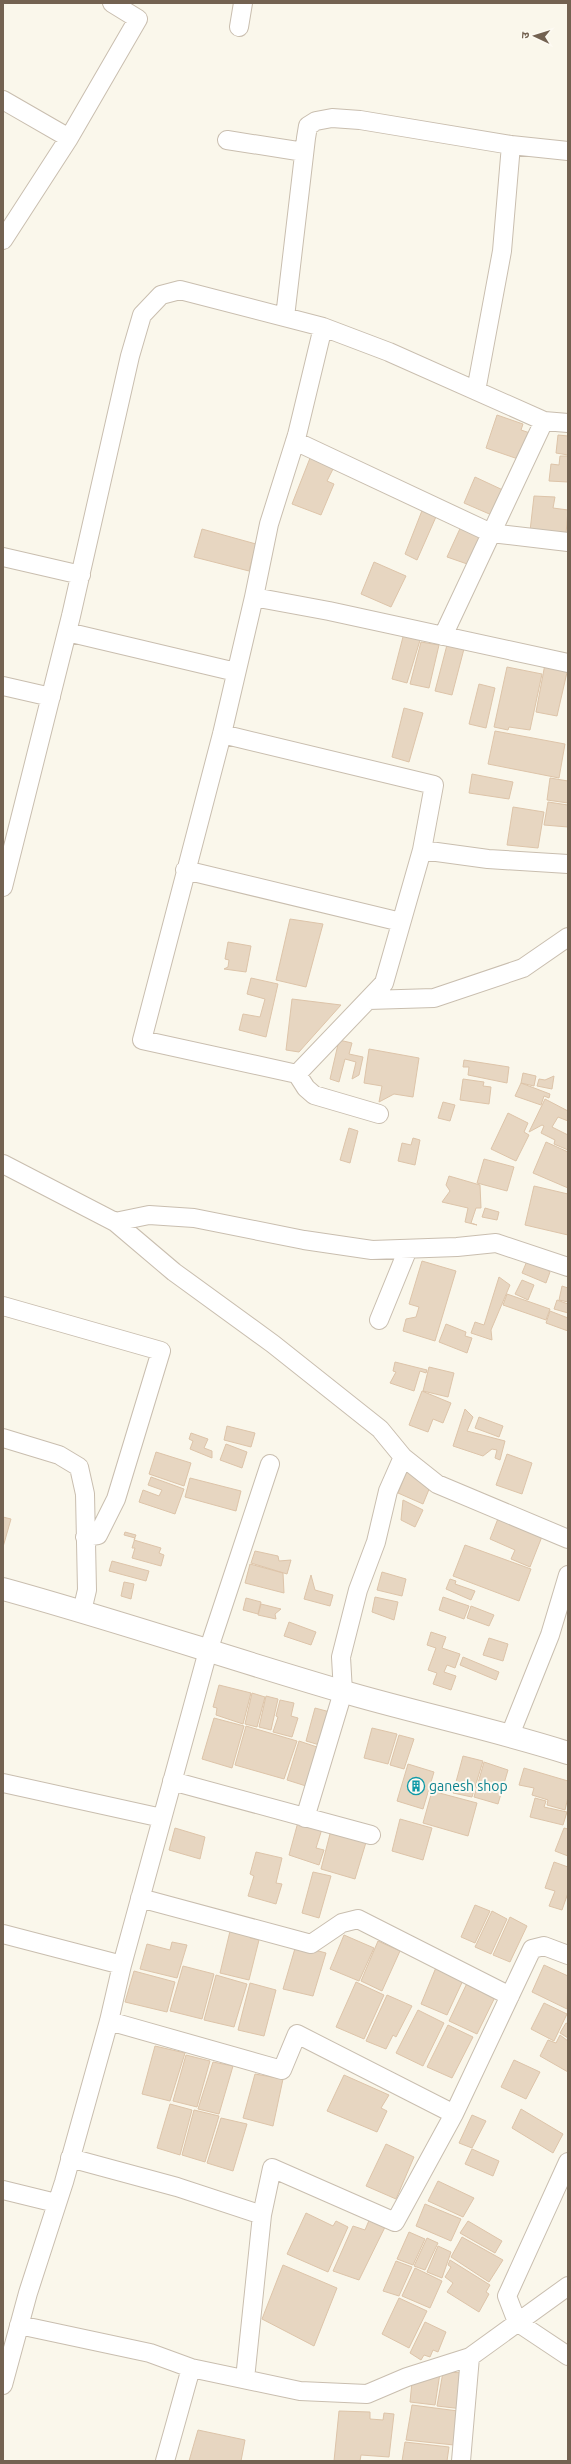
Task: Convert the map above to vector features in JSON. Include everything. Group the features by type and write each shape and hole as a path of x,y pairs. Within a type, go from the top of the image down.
{"street":[{"path":"3,240 69,138 138,19 112,3"},
{"path":"239,27 243,3"},
{"path":"3,100 69,138"},
{"path":"285,317 308,126 316,121 332,118 360,120 511,145 568,151"},
{"path":"227,140 304,152"},
{"path":"476,391 502,251 511,145"},
{"path":"3,887 9,838 51,697 81,575 130,356 142,315 161,295 180,290 323,326 389,352 544,420 568,423"},
{"path":"323,326 295,442 269,524 254,597 222,734 142,1040 297,1074 306,1088 314,1095 379,1114"},
{"path":"442,636 492,533 544,420"},
{"path":"295,442 492,533 568,542"},
{"path":"3,557 81,575"},
{"path":"254,597 568,663"},
{"path":"67,632 236,672"},
{"path":"3,686 51,697"},
{"path":"222,734 434,785 422,850 384,983 297,1074"},
{"path":"422,850 488,859 568,864"},
{"path":"186,870 402,922"},
{"path":"368,1000 434,998 523,968 568,937"},
{"path":"3,1164 115,1222 174,1272 273,1344 380,1429 403,1458 437,1484 568,1539"},
{"path":"115,1222 149,1215 194,1218 327,1244 372,1250 457,1247 496,1243 568,1267"},
{"path":"379,1320 408,1249"},
{"path":"3,1306 161,1351 116,1499 98,1535 85,1537"},
{"path":"3,1438 59,1455 78,1468 85,1494 87,1590 82,1611"},
{"path":"305,1818 343,1692 341,1657 358,1590 376,1542 388,1491 403,1458"},
{"path":"3,2386 19,2324 70,2158 109,2021 122,1965 208,1651 270,1464"},
{"path":"510,1735 550,1635 568,1575"},
{"path":"3,1589 82,1611 343,1692 510,1735 568,1753"},
{"path":"172,1781 371,1836"},
{"path":"3,1783 162,1818"},
{"path":"140,1898 311,1944 342,1923 358,1919 510,1996"},
{"path":"3,1934 122,1965"},
{"path":"245,2379 262,2215 272,2168 395,2222 454,2114 532,1949 544,1946 568,1955"},
{"path":"109,2021 282,2070 297,2034 454,2114"},
{"path":"70,2158 177,2187 262,2215"},
{"path":"568,2162 507,2296 518,2322 568,2356"},
{"path":"3,2190 56,2203"},
{"path":"19,2324 150,2353 191,2368 300,2391 367,2394 407,2377 470,2357 568,2286"},
{"path":"461,2461 470,2357"},
{"path":"165,2461 191,2368"}],"building":[{"path":"497,415 523,424 521,430 533,434 521,460 486,448"},
{"path":"558,435 568,436 568,455 556,453"},
{"path":"312,453 336,463 327,481 334,484 321,515 292,504"},
{"path":"560,456 568,456 568,482 549,481 551,464 559,465"},
{"path":"475,477 505,491 494,516 464,503"},
{"path":"534,496 555,497 553,508 568,510 566,534 530,531"},
{"path":"425,503 439,510 417,560 405,554"},
{"path":"463,522 487,534 473,566 447,557"},
{"path":"202,529 256,544 249,571 194,557"},
{"path":"374,562 406,576 391,607 361,594"},
{"path":"404,633 421,637 407,683 392,679"},
{"path":"448,641 465,645 452,695 435,691"},
{"path":"421,642 439,645 429,688 410,684"},
{"path":"545,664 568,668 557,716 536,712"},
{"path":"507,667 542,674 530,730 509,727 508,730 494,727"},
{"path":"479,684 495,688 486,728 469,724"},
{"path":"404,708 423,713 409,762 392,757"},
{"path":"495,731 565,744 559,778 488,764"},
{"path":"472,774 513,782 509,799 469,793"},
{"path":"550,778 568,781 568,803 547,800"},
{"path":"548,802 568,805 568,827 544,825"},
{"path":"513,807 544,812 538,848 507,845"},
{"path":"290,919 323,924 306,987 276,980"},
{"path":"228,942 251,946 246,972 224,969 228,967 229,960 225,959"},
{"path":"251,978 278,984 266,1037 239,1030 243,1014 260,1017 265,999 247,994"},
{"path":"292,999 341,1005 299,1052 286,1050"},
{"path":"339,1040 352,1043 349,1054 363,1057 359,1075 352,1079 356,1062 345,1059 339,1082 330,1079"},
{"path":"369,1049 419,1058 413,1097 394,1094 379,1102 382,1086 364,1083"},
{"path":"464,1060 509,1067 507,1083 468,1075 469,1067 463,1067"},
{"path":"523,1073 536,1076 534,1086 521,1083"},
{"path":"554,1076 552,1089 537,1086 539,1079 545,1080"},
{"path":"463,1079 484,1082 483,1086 491,1087 489,1104 460,1100"},
{"path":"521,1083 550,1094 549,1098 544,1096 541,1105 515,1096"},
{"path":"545,1099 568,1111 568,1121 558,1117 552,1127 568,1135 568,1150 554,1144 555,1140 541,1133 544,1126 542,1125 529,1132"},
{"path":"443,1102 455,1105 450,1121 438,1118"},
{"path":"508,1113 528,1123 524,1132 529,1135 516,1161 491,1149"},
{"path":"349,1128 358,1131 350,1163 340,1160"},
{"path":"413,1138 420,1140 415,1165 398,1161 402,1143 411,1145"},
{"path":"546,1142 568,1152 568,1188 533,1173"},
{"path":"484,1159 514,1167 507,1191 477,1183"},
{"path":"449,1176 480,1185 481,1208 476,1208 471,1223 477,1225 465,1222 468,1208 442,1202 450,1191 446,1185"},
{"path":"534,1186 568,1194 568,1235 525,1225"},
{"path":"485,1208 499,1212 497,1220 482,1217"},
{"path":"529,1256 550,1272 546,1283 522,1273"},
{"path":"422,1261 456,1271 435,1341 403,1331 406,1319 416,1317 419,1307 409,1304"},
{"path":"499,1277 510,1285 491,1330 492,1340 471,1333 475,1322 484,1325"},
{"path":"522,1280 534,1285 528,1300 515,1294"},
{"path":"562,1286 568,1288 568,1302 559,1300"},
{"path":"507,1294 550,1309 546,1320 503,1305"},
{"path":"557,1300 568,1304 568,1313 554,1309"},
{"path":"550,1311 568,1318 568,1331 546,1323"},
{"path":"446,1324 466,1332 465,1336 472,1338 467,1353 439,1342"},
{"path":"395,1362 427,1370 426,1373 420,1371 414,1391 390,1383 396,1372 393,1371"},
{"path":"429,1367 454,1373 448,1397 423,1391"},
{"path":"422,1391 451,1403 443,1423 433,1419 428,1432 409,1425"},
{"path":"465,1409 473,1417 467,1431 505,1441 500,1460 495,1458 497,1450 492,1449 483,1456 453,1446"},
{"path":"479,1417 503,1426 499,1437 475,1428"},
{"path":"227,1426 255,1433 251,1447 224,1440"},
{"path":"191,1433 208,1439 204,1448 212,1451 212,1458 190,1449 193,1441 189,1439"},
{"path":"226,1444 247,1452 242,1468 220,1460"},
{"path":"156,1452 191,1463 184,1486 149,1474"},
{"path":"507,1454 532,1463 522,1494 496,1485"},
{"path":"407,1471 432,1482 423,1504 398,1493"},
{"path":"151,1477 184,1489 175,1514 139,1502 143,1490 159,1496 162,1490 148,1485"},
{"path":"190,1478 241,1491 236,1511 185,1497"},
{"path":"403,1500 423,1510 415,1527 401,1520"},
{"path":"499,1516 543,1534 530,1567 511,1559 515,1550 490,1539"},
{"path":"3,1517 11,1519 3,1547"},
{"path":"125,1532 136,1535 135,1538 124,1535"},
{"path":"134,1540 161,1548 159,1553 164,1555 161,1566 132,1558 135,1548 132,1548"},
{"path":"465,1545 531,1569 519,1601 453,1576"},
{"path":"255,1551 278,1556 279,1561 291,1560 287,1574 251,1563"},
{"path":"112,1561 149,1571 146,1581 109,1571"},
{"path":"250,1564 283,1573 284,1593 245,1583"},
{"path":"382,1572 406,1579 402,1596 377,1590"},
{"path":"311,1575 315,1590 333,1595 330,1606 304,1599"},
{"path":"450,1579 456,1581 455,1584 475,1591 471,1600 446,1589"},
{"path":"124,1582 134,1584 131,1599 121,1596"},
{"path":"375,1597 398,1602 394,1620 372,1612"},
{"path":"443,1597 469,1606 464,1619 439,1610"},
{"path":"246,1598 261,1602 258,1614 243,1610"},
{"path":"261,1604 281,1609 275,1614 276,1619 258,1615"},
{"path":"471,1606 494,1615 489,1626 467,1618"},
{"path":"289,1622 316,1632 311,1645 284,1636"},
{"path":"431,1632 446,1637 442,1648 460,1654 455,1668 447,1665 444,1672 456,1676 451,1690 433,1684 437,1673 428,1670 436,1648 427,1645"},
{"path":"489,1638 508,1644 503,1661 483,1655"},
{"path":"463,1657 499,1672 496,1680 460,1665"},
{"path":"219,1685 251,1693 243,1724 216,1715 217,1708 213,1707"},
{"path":"252,1693 265,1697 257,1727 245,1724"},
{"path":"266,1696 278,1699 271,1730 259,1727"},
{"path":"280,1700 294,1703 291,1716 298,1718 292,1737 273,1732 278,1717 276,1716"},
{"path":"315,1708 330,1712 323,1746 306,1741"},
{"path":"214,1718 244,1726 232,1768 202,1759"},
{"path":"246,1726 297,1741 284,1779 235,1765"},
{"path":"372,1728 397,1734 388,1764 364,1758"},
{"path":"399,1735 414,1739 404,1769 390,1765"},
{"path":"299,1741 320,1748 306,1786 287,1780"},
{"path":"463,1756 483,1761 472,1797 453,1793"},
{"path":"484,1762 508,1770 498,1804 474,1797"},
{"name":"ganesh shop","path":"408,1764 434,1772 423,1809 397,1801"},
{"path":"524,1768 568,1781 568,1797 565,1810 547,1805 548,1800 532,1795 534,1788 519,1785"},
{"path":"432,1791 477,1803 468,1836 423,1823"},
{"path":"535,1798 546,1801 544,1807 567,1812 563,1825 530,1817"},
{"path":"400,1819 432,1828 423,1860 392,1851"},
{"path":"298,1822 322,1829 316,1848 324,1850 319,1865 289,1855"},
{"path":"175,1828 205,1837 200,1859 169,1850"},
{"path":"564,1828 568,1829 568,1856 555,1851"},
{"path":"331,1830 367,1839 355,1879 321,1869"},
{"path":"256,1852 282,1858 276,1883 282,1884 276,1904 248,1896 254,1876 250,1874"},
{"path":"554,1862 568,1867 568,1893 562,1910 549,1906 555,1891 545,1888"},
{"path":"313,1872 331,1876 319,1918 302,1913"},
{"path":"475,1905 490,1911 475,1943 461,1937"},
{"path":"492,1911 507,1919 491,1954 475,1947"},
{"path":"510,1917 527,1926 510,1962 493,1955"},
{"path":"231,1927 251,1932 250,1938 259,1940 249,1980 220,1973"},
{"path":"344,1935 374,1948 359,1981 330,1969"},
{"path":"378,1941 400,1951 382,1991 361,1981"},
{"path":"172,1942 187,1945 177,1978 140,1969 147,1944 170,1950"},
{"path":"296,1945 326,1953 313,1996 283,1989"},
{"path":"437,1965 465,1976 447,2015 421,2004"},
{"path":"544,1965 568,1976 567,2009 532,1992"},
{"path":"183,1966 214,1974 202,2019 170,2011"},
{"path":"134,1971 175,1982 167,2012 125,2002"},
{"path":"216,1975 247,1984 234,2027 204,2020"},
{"path":"469,1979 497,1993 477,2034 449,2021"},
{"path":"356,1982 384,1995 364,2039 336,2027"},
{"path":"250,1983 276,1990 264,2036 238,2030"},
{"path":"387,1995 412,2006 396,2037 393,2035 386,2049 366,2041"},
{"path":"544,2003 567,2014 554,2041 531,2029"},
{"path":"418,2010 444,2023 423,2066 396,2053"},
{"path":"566,2023 568,2024 568,2038 560,2033"},
{"path":"448,2025 473,2037 452,2078 427,2067"},
{"path":"560,2035 568,2041 568,2072 540,2056 548,2040 556,2043"},
{"path":"155,2046 185,2053 170,2101 142,2094"},
{"path":"186,2055 210,2061 197,2107 173,2101"},
{"path":"514,2060 540,2072 526,2099 501,2087"},
{"path":"213,2062 233,2066 219,2114 198,2109"},
{"path":"255,2074 283,2079 273,2126 243,2118"},
{"path":"344,2075 389,2095 381,2108 387,2111 377,2132 327,2111"},
{"path":"170,2104 192,2110 180,2155 157,2148"},
{"path":"521,2109 563,2134 553,2153 512,2128"},
{"path":"194,2110 219,2116 205,2162 182,2155"},
{"path":"472,2115 486,2121 472,2148 459,2143"},
{"path":"221,2118 247,2124 233,2171 207,2163"},
{"path":"386,2144 414,2157 396,2199 366,2186"},
{"path":"472,2149 499,2161 493,2176 465,2164"},
{"path":"438,2181 474,2198 463,2217 428,2201"},
{"path":"425,2204 461,2219 451,2241 416,2226"},
{"path":"306,2213 333,2226 336,2221 348,2227 328,2272 287,2254"},
{"path":"370,2218 386,2225 359,2280 333,2271 353,2226 365,2230"},
{"path":"468,2221 502,2241 495,2253 460,2233"},
{"path":"409,2232 425,2239 413,2265 397,2259"},
{"path":"462,2237 503,2260 489,2282 451,2257"},
{"path":"427,2238 438,2243 425,2270 414,2266"},
{"path":"438,2246 451,2252 442,2278 427,2272"},
{"path":"450,2260 490,2285 486,2292 489,2294 479,2312 447,2292 453,2283 445,2277 451,2267 448,2265"},
{"path":"396,2261 412,2267 399,2296 383,2291"},
{"path":"283,2265 337,2288 314,2346 262,2319"},
{"path":"415,2268 442,2281 430,2308 402,2296"},
{"path":"399,2298 427,2311 409,2348 382,2334"},
{"path":"425,2322 446,2332 438,2352 433,2350 430,2357 424,2355 421,2360 410,2353"},
{"path":"443,2372 466,2373 463,2409 437,2406"},
{"path":"440,2373 435,2405 410,2402 412,2382"},
{"path":"412,2405 458,2411 454,2445 406,2440"},
{"path":"339,2411 370,2412 370,2419 383,2420 384,2413 394,2414 389,2457 361,2455 360,2461 334,2461"},
{"path":"198,2430 245,2440 241,2461 189,2461"},
{"path":"405,2442 449,2447 447,2461 402,2461"}],"place":[{"name":"ganesh shop","path":"416,1786"}]}
